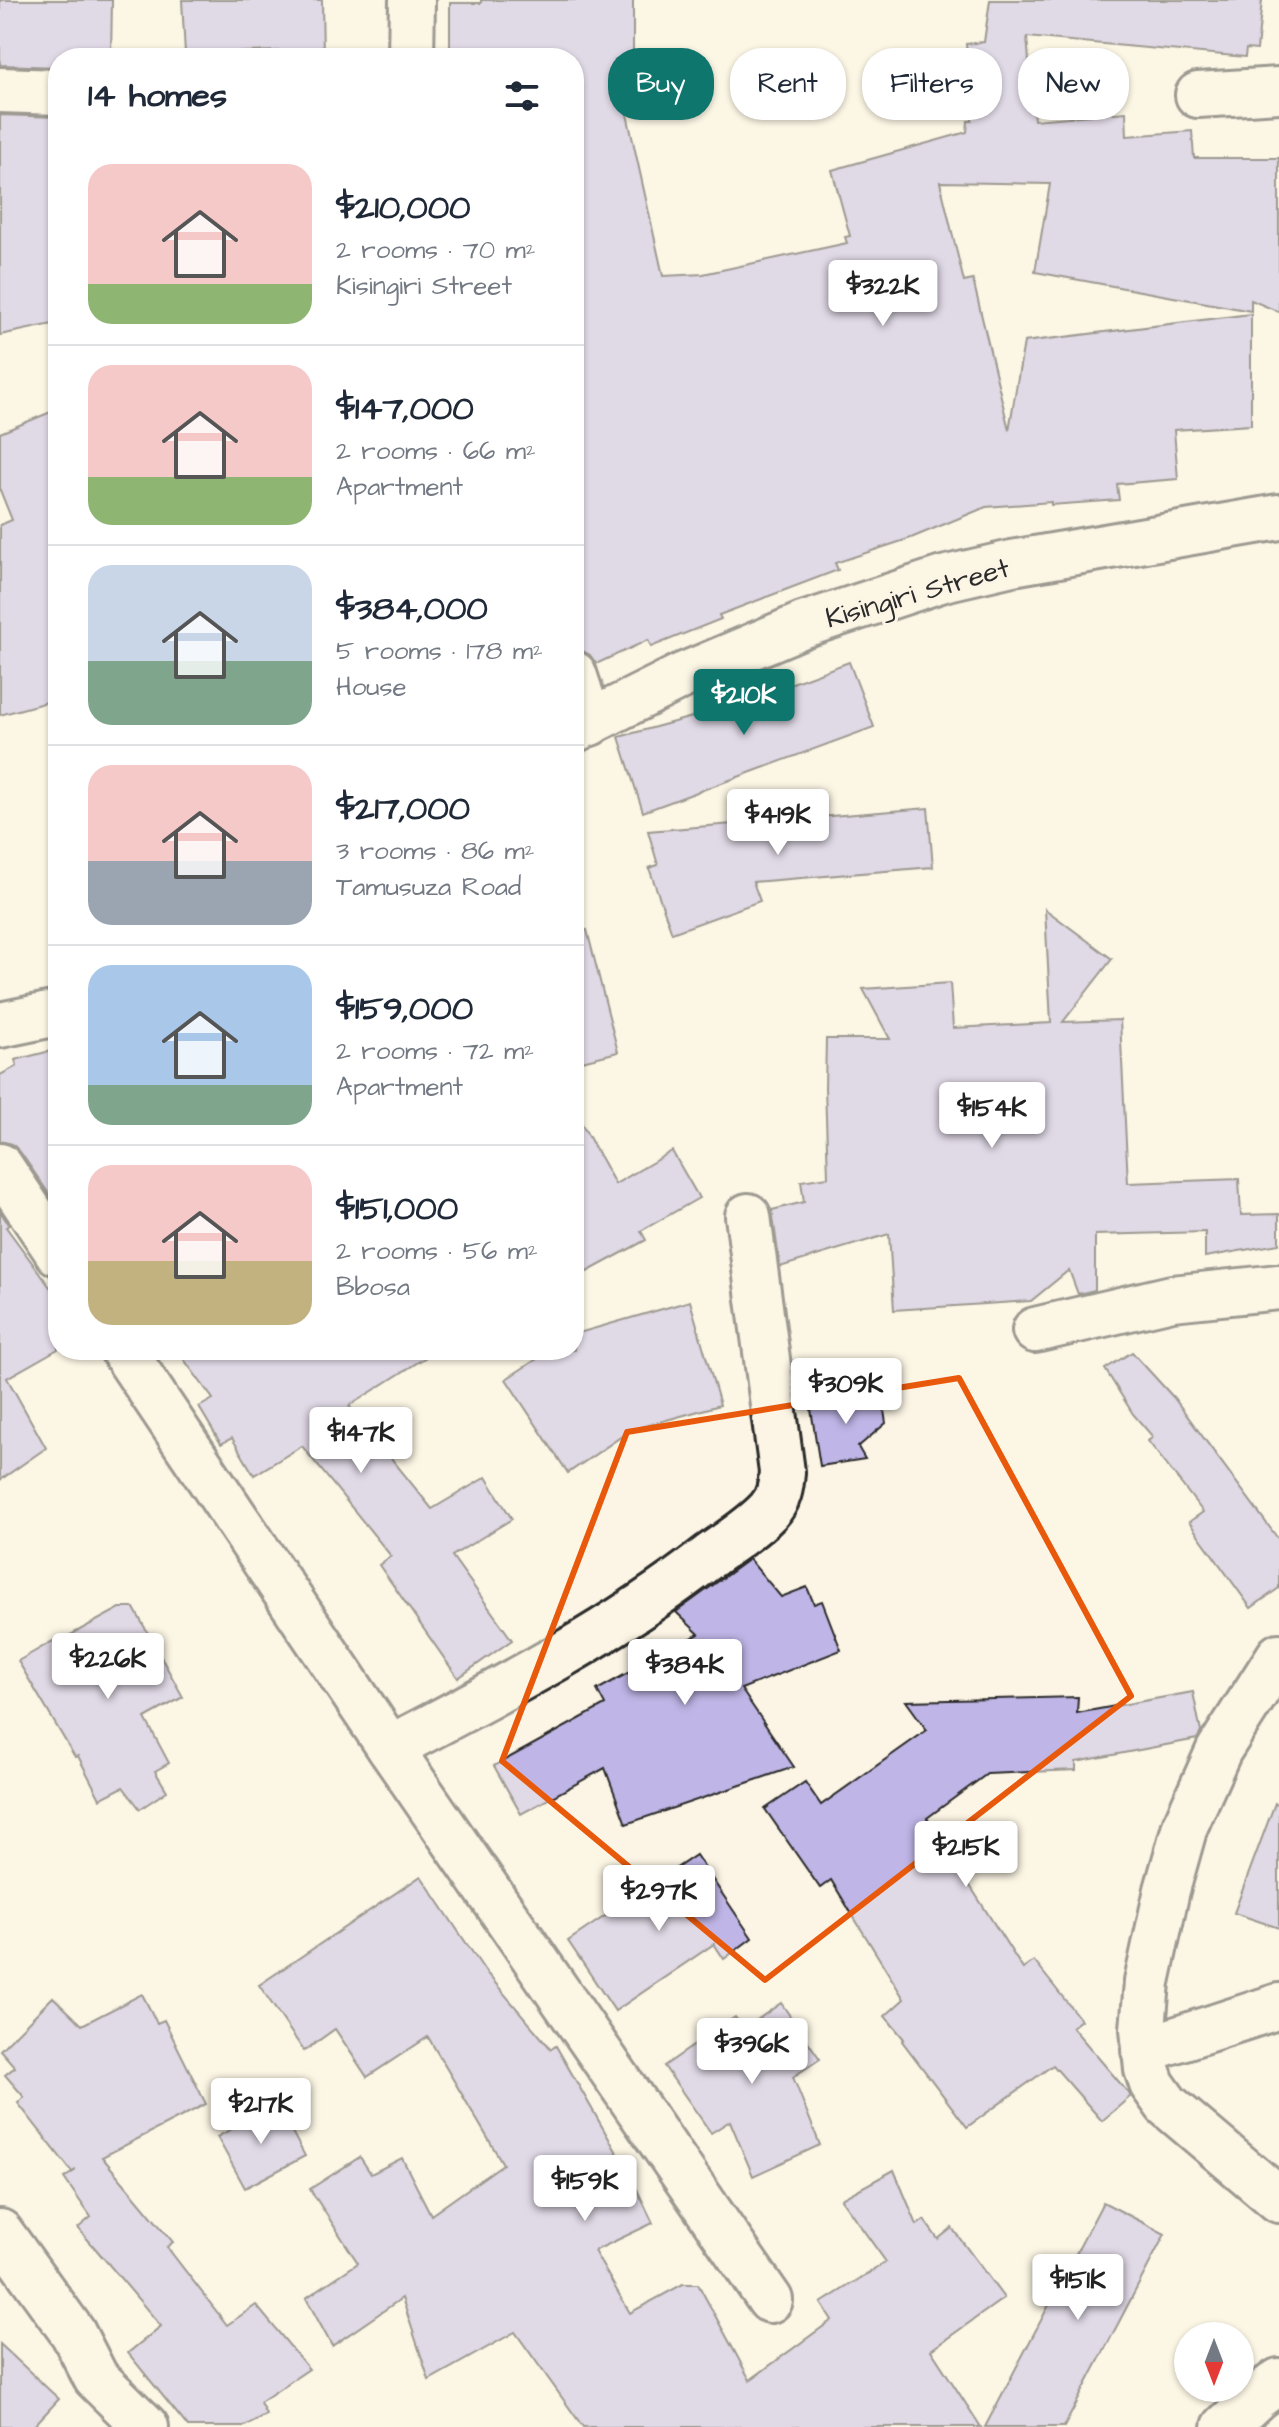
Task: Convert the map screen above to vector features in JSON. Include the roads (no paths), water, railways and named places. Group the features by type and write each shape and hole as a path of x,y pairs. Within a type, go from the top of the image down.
{"street":[{"path":"411,48 412,0"},
{"path":"0,90 48,92"},
{"path":"1198,95 1279,90"},
{"name":"Kisingiri Street","path":"584,726 682,676 803,625 943,579 1012,563 1279,517"},
{"path":"0,1025 48,1015"},
{"path":"0,1166 48,1238"},
{"path":"390,1748 525,1677 604,1631 674,1585 770,1510 780,1493 782,1472 748,1216"},
{"path":"1035,1330 1172,1298 1279,1287"},
{"path":"130,1360 390,1748 770,2300"},
{"path":"1279,1656 1219,1750 1185,1826 1167,1890 1144,2005 1144,2050 1152,2084 1167,2105 1279,2200"},
{"path":"1144,2050 1279,2006"},
{"path":"0,2232 73,2333 96,2378 146,2427"},
{"path":"1225,2427 1279,2381"}]}
